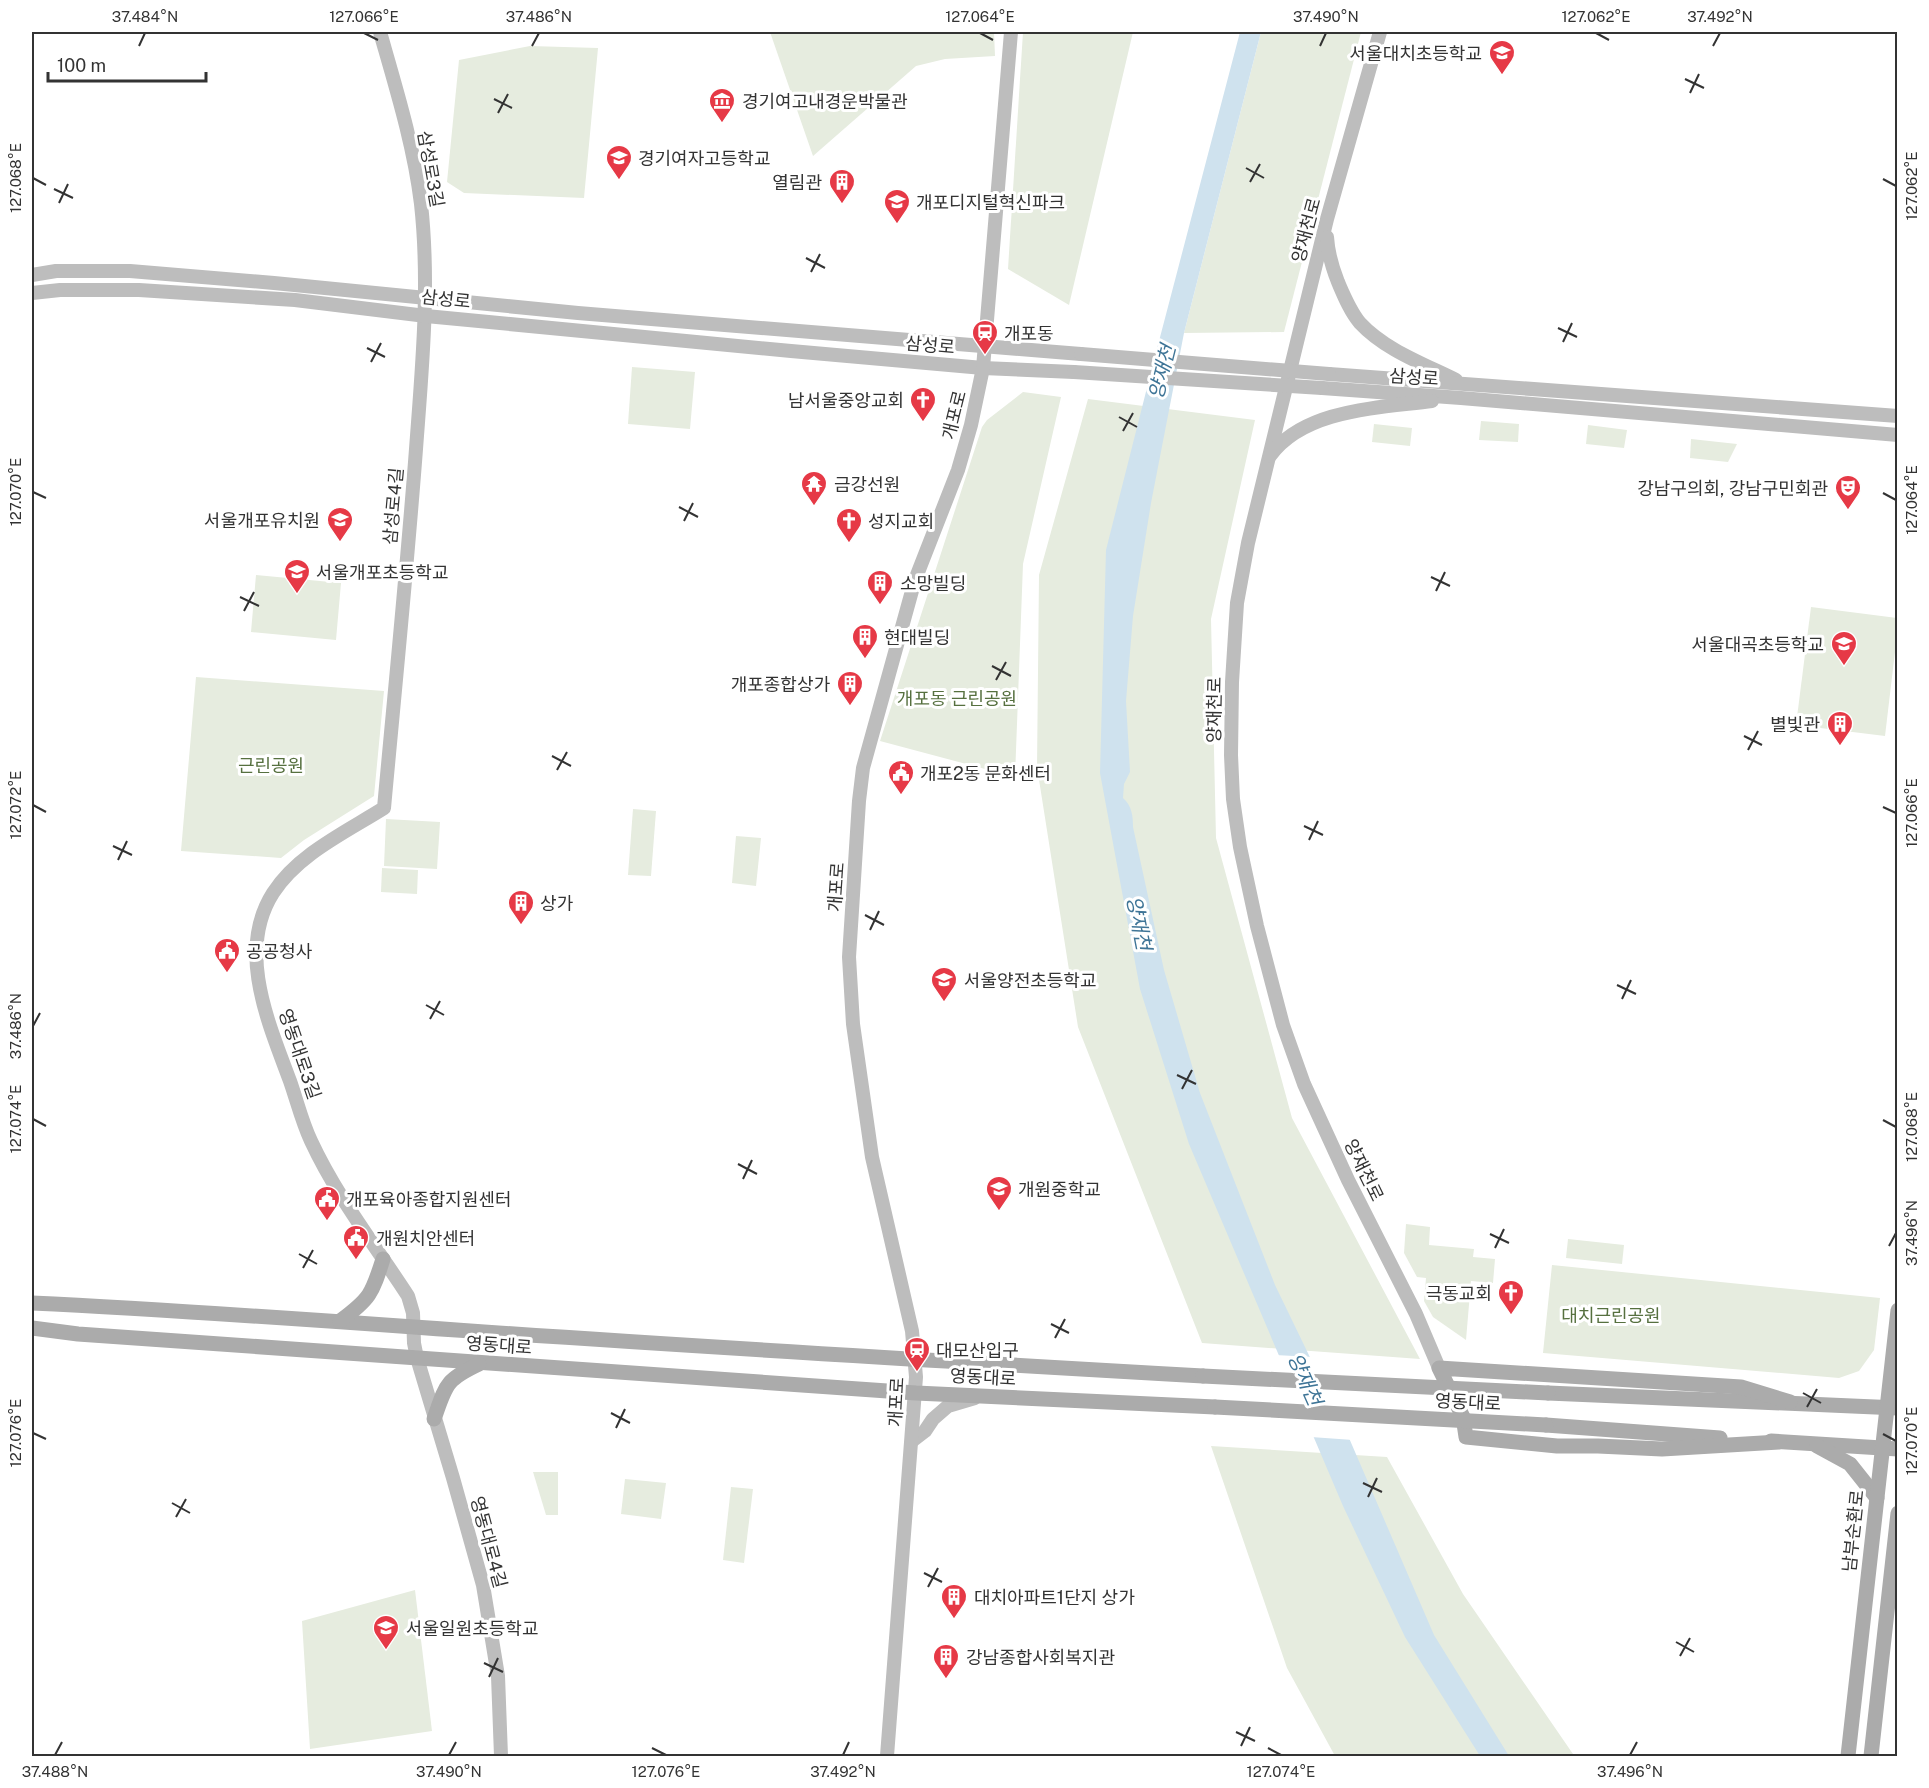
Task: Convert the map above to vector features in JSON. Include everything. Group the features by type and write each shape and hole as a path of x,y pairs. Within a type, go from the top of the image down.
{"main road":[{"path":"340,1321 369,1296 383,1259"},
{"name":"영동대로","path":"32,1303 340,1321 414,1335 1203,1376 1891,1408"},
{"name":"남부순환로","path":"1848,1756 1876,1498 1890,1449 1898,1310"},
{"name":"영동대로","path":"32,1328 78,1334 916,1393 1546,1425 1890,1449"},
{"path":"32,1336 78,1334"},
{"path":"435,1419 444,1391 452,1379 461,1372 482,1363"},
{"path":"1779,1442 1662,1449 1557,1446 1466,1437 1463,1417 1439,1368 1741,1386 1790,1402"},
{"path":"1812,1443 1850,1464 1876,1498"},
{"path":"1871,1756 1898,1513"}],"street":[{"name":"삼성로3길","path":"380,32 399,99 418,184 426,316"},
{"name":"개포로","path":"887,1756 916,1393 912,1331 872,1157 853,1023 849,957 861,783 867,752 915,580 958,470 971,425 983,368 1011,32"},
{"name":"양재천로","path":"1380,32 1327,219 1248,543 1237,603 1232,682 1231,755 1233,799 1240,846 1257,926 1283,1025 1304,1084 1348,1180 1416,1314 1439,1368"},
{"path":"1327,219 1328,252 1346,302 1359,321 1373,334 1411,358 1464,383"},
{"name":"삼성로","path":"32,274 56,271 130,271 589,314 1329,374 1898,416"},
{"name":"삼성로","path":"32,293 60,290 140,290 294,300 426,316 983,368 1461,398 1898,435"},
{"name":"삼성로4길","path":"384,808 410,525 426,316"},
{"path":"1268,460 1284,440 1298,429 1313,422 1357,412 1461,398"},
{"name":"영동대로3길","path":"384,808 330,842 288,873 272,895 264,913 256,956 259,988 310,1140 340,1194 408,1296 413,1313 414,1335"},
{"name":"영동대로4길","path":"414,1335 417,1358 483,1585 498,1676 501,1756"},
{"path":"912,1442 925,1431 933,1419 948,1407 979,1396"}],"green space":[{"path":"770,32 994,32 995,56 945,59 916,66 813,156"},
{"path":"1023,32 1133,32 1069,305 1008,269"},
{"path":"1261,32 1361,32 1284,332 1184,333"},
{"path":"530,46 598,48 584,198 464,193 447,182 459,60"},
{"path":"632,367 695,372 690,429 628,424"},
{"name":"개포동 근린공원","path":"1023,392 1061,397 1023,564 1015,777 880,741 982,427 987,420"},
{"path":"1088,399 1255,420 1211,619 1216,838 1292,1118 1420,1359 1202,1343 1078,1027 1037,767 1039,575"},
{"path":"1481,421 1519,424 1518,442 1479,440"},
{"path":"1374,424 1412,428 1410,446 1372,442"},
{"path":"1588,425 1627,430 1624,448 1586,444"},
{"path":"1691,439 1737,444 1728,462 1690,458"},
{"path":"256,575 341,583 336,640 251,632"},
{"path":"1811,607 1897,618 1885,736 1796,725"},
{"name":"근린공원","path":"196,677 384,691 374,796 304,840 281,858 181,851"},
{"path":"633,809 656,811 651,876 628,875"},
{"path":"386,819 440,822 437,869 384,866"},
{"path":"736,836 761,838 756,886 732,883"},
{"path":"382,868 418,870 417,894 381,892"},
{"path":"1406,1224 1430,1227 1429,1245 1474,1249 1473,1257 1495,1259 1493,1283 1471,1281 1466,1340 1433,1317 1424,1301 1426,1278 1417,1277 1404,1253"},
{"path":"1568,1239 1624,1245 1622,1264 1566,1258"},
{"name":"대치근린공원","path":"1552,1265 1880,1298 1874,1350 1859,1371 1839,1378 1543,1353"},
{"path":"1211,1446 1387,1457 1463,1594 1573,1754 1577,1756 1335,1756 1287,1668"},
{"path":"533,1472 558,1472 558,1515 546,1515"},
{"path":"625,1479 666,1483 661,1519 621,1514"},
{"path":"731,1487 753,1489 744,1563 723,1560"},
{"path":"415,1590 432,1731 310,1749 302,1621"}],"water":[{"name":"양재천","path":"1240,32 1261,32 1184,333 1151,503 1133,616 1126,701 1130,772 1124,784 1123,798 1131,811 1164,970 1200,1093 1275,1285 1349,1438 1434,1635 1509,1756 1480,1756 1405,1637 1343,1506 1189,1144 1140,989 1100,773 1106,550"}],"pier":[{"path":"1275,1355 1313,1357 1353,1440 1311,1437"}],"place":[{"name":"서울대치초등학교","path":"1502,76"},
{"name":"경기여고내경운박물관","path":"722,124"},
{"name":"경기여자고등학교","path":"619,181"},
{"name":"열림관","path":"842,205"},
{"name":"개포디지털혁신파크","path":"897,225"},
{"name":"개포동","path":"985,356"},
{"name":"남서울중앙교회","path":"923,423"},
{"name":"금강선원","path":"814,507"},
{"name":"강남구의회, 강남구민회관","path":"1848,511"},
{"name":"서울개포유치원","path":"340,543"},
{"name":"성지교회","path":"849,544"},
{"name":"서울개포초등학교","path":"297,595"},
{"name":"소망빌딩","path":"880,606"},
{"name":"현대빌딩","path":"865,660"},
{"name":"서울대곡초등학교","path":"1844,667"},
{"name":"개포종합상가","path":"850,707"},
{"name":"별빛관","path":"1840,747"},
{"name":"개포2동 문화센터","path":"901,796"},
{"name":"상가","path":"521,926"},
{"name":"공공청사","path":"227,974"},
{"name":"서울양전초등학교","path":"944,1003"},
{"name":"개원중학교","path":"999,1212"},
{"name":"개포육아종합지원센터","path":"327,1222"},
{"name":"개원치안센터","path":"356,1261"},
{"name":"극동교회","path":"1511,1316"},
{"name":"대모산입구","path":"917,1373"},
{"name":"대치아파트1단지 상가","path":"954,1620"},
{"name":"서울일원초등학교","path":"386,1651"},
{"name":"강남종합사회복지관","path":"946,1680"}]}
